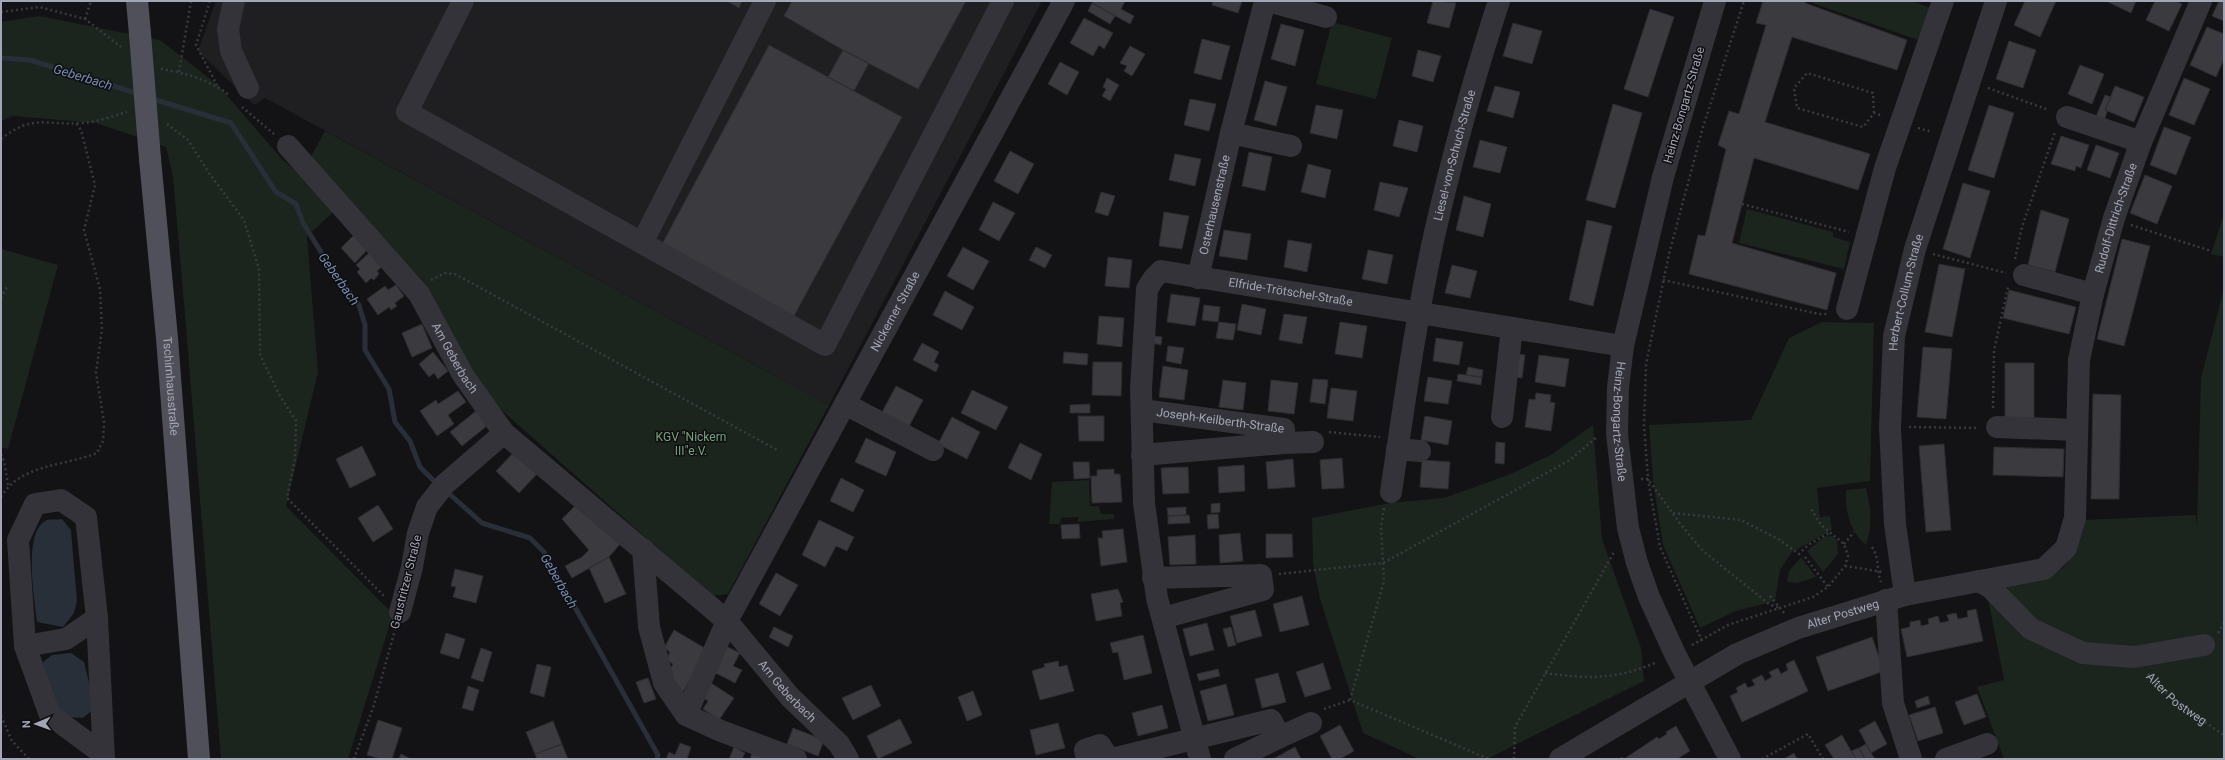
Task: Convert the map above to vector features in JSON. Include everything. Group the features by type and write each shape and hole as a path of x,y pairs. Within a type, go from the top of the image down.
{"main road":[{"name":"Tschirnhausstraße","path":"139,12 150,159 167,338 199,759"}],"street":[{"path":"234,1 228,29 241,98"},
{"path":"463,1 406,112 825,344 1003,1"},
{"path":"642,242 765,1"},
{"name":"Nickerner Straße","path":"727,621 1064,1"},
{"name":"Osterhausenstraße","path":"1198,278 1231,133 1265,1"},
{"path":"1268,1 1326,17"},
{"name":"Liesel-von-Schuch-Straße","path":"1419,312 1435,232 1474,77 1499,1"},
{"name":"Heinz-Bongartz-Straße","path":"1715,1 1663,177 1622,346 1618,386 1617,434 1621,480 1628,528 1637,563 1649,597 1675,654 1730,759"},
{"path":"1848,307 1885,168 1943,1"},
{"name":"Herbert-Collum-Straße","path":"1911,759 1893,703 1898,590 1890,427 1894,336 1915,250 1996,1"},
{"name":"Rudolf-Dittrich-Straße","path":"1979,581 2044,569 2066,548 2075,518 2076,430 2079,360 2093,294 2114,218 2141,142 2201,1"},
{"path":"2061,114 2141,142"},
{"path":"1231,133 1291,146"},
{"name":"Am Geberbach","path":"288,146 419,294 463,375 504,433 727,621 790,697 839,744 848,759"},
{"name":"Elfride-Trötschel-Straße","path":"1161,271 1622,346"},
{"name":"Joseph-Keilberth-Straße","path":"1161,271 1154,278 1147,289 1141,389 1144,503 1153,578 1200,759"},
{"path":"2024,275 2093,294"},
{"path":"1391,492 1419,312"},
{"path":"1502,417 1512,328"},
{"path":"845,404 933,450"},
{"name":"Joseph-Keilberth-Straße","path":"1142,410 1284,429 1284,443"},
{"path":"1990,427 2076,430"},
{"name":"Gaustritzer Straße","path":"400,612 412,567 418,533 427,507 441,490 504,433"},
{"name":"Joseph-Keilberth-Straße","path":"1142,455 1284,443 1317,437"},
{"path":"1398,444 1420,451"},
{"path":"61,500 86,517 97,618 104,756 50,715 25,646 18,540 35,504 61,500"},
{"path":"643,549 649,627 664,683 686,715 721,732 796,759"},
{"path":"1153,578 1261,574 1263,590 1163,618"},
{"name":"Alter Postweg","path":"1560,759 1688,681 1737,654 1798,628 1898,590 1979,581 1991,588 2031,629 2058,643 2083,653 2134,656 2204,645"},
{"path":"25,646 66,640 97,618"},
{"path":"686,715 727,621"},
{"path":"1112,759 1271,720 1280,737"},
{"path":"1235,759 1311,723"},
{"path":"1946,759 1987,744"},
{"path":"1087,759 1085,750 1100,745 1109,759"}],"path":[{"path":"85,19 92,1"},
{"path":"179,72 191,1"},
{"path":"210,1 196,45 218,86"},
{"path":"1702,641 1660,547 1648,479 1644,426 1646,364 1664,280 1703,127 1744,1"},
{"path":"1,12 40,7 85,19 127,52"},
{"path":"158,68 179,72 218,86 241,98 288,146"},
{"path":"1807,73 1873,93 1874,113 1863,127 1797,108 1794,88 1807,73"},
{"path":"1998,92 2061,114"},
{"path":"1,139 16,128 39,121 83,123 128,112"},
{"path":"1874,113 1936,134"},
{"path":"161,121 188,140 208,173 244,220 259,269 260,355 280,396 296,421 295,458 287,498 400,612"},
{"path":"1,497 8,485 33,471 97,453 103,441 104,422 96,373 102,329 100,289 84,230 95,184 83,136 76,123"},
{"path":"1742,204 1866,237"},
{"path":"2144,229 2211,251"},
{"path":"1915,250 2018,276 2024,275"},
{"path":"419,294 432,280 445,273 455,274 780,451"},
{"path":"1664,280 1820,314 1833,314 1838,307 1848,307"},
{"path":"1,298 7,287"},
{"path":"1920,428 1990,427"},
{"path":"1290,574 1331,567 1383,563 1570,460 1598,436"},
{"path":"1317,437 1398,444"},
{"path":"1,454 4,461 8,485"},
{"path":"1621,480 1648,479"},
{"path":"1648,479 1703,551 1769,604 1779,608"},
{"path":"1391,492 1386,495 1381,527 1384,581 1350,700 1489,759"},
{"path":"1544,673 1570,677 1612,678 1643,669 1702,641 1728,625 1813,596 1828,587 1845,566 1848,556 1844,544 1829,533 1811,509"},
{"path":"1673,513 1741,520 1778,539 1799,554 1808,544 1829,533"},
{"path":"1514,759 1515,727 1544,673 1628,528"},
{"path":"1844,544 1854,532"},
{"path":"1872,547 1877,554 1879,565 1877,571"},
{"path":"1805,557 1828,587"},
{"path":"1845,566 1877,571 1898,590"},
{"path":"1877,571 1898,590"},
{"name":"Gaustritzer Straße","path":"354,759 374,705 400,612"},
{"name":"Alter Postweg","path":"2134,656 2150,677 2174,701 2224,735"},
{"path":"1,716 12,741 28,759"},
{"path":"1762,759 1808,734 1823,759"}],"shaded area":[{"path":"216,1 1042,1 829,405 265,98 254,105 198,51"},
{"path":"62,519 71,530 77,601 74,613 63,627 37,622 32,566 32,551 39,527 47,520"},
{"path":"71,653 84,662 95,708 83,718 67,717 57,707 50,692 44,668 43,662 52,655"}],"green space":[{"path":"1813,1 1912,1 1931,8 1918,40 1812,3"},
{"path":"39,16 160,40 218,85 281,158 337,209 307,236 318,372 286,506 393,614 348,759 221,759 173,177 166,147 96,123 13,116 1,121 1,22"},
{"path":"1332,22 1392,38 1376,99 1316,84"},
{"name":"KGV \"Nickern III\"e.V.","path":"325,131 829,405 728,594 712,596 500,409 309,160"},
{"path":"1747,209 1833,232 1833,237 1850,242 1844,269 1739,243"},
{"path":"2224,214 2224,257 2211,254"},
{"path":"1,249 58,265 8,449 1,447"},
{"path":"2224,288 2224,759 2004,759 1977,687 2004,680 1986,589 2037,580 2050,576 2058,571 2070,559 2074,552 2081,536 2084,520 2196,515 2197,525 2201,378"},
{"path":"1822,322 1874,323 1870,481 1817,488 1820,517 1830,516 1832,530 1792,552 1780,570 1775,601 1736,611 1700,628 1663,545 1653,480 1649,425 1751,420 1789,338"},
{"path":"1593,425 1602,539 1641,648 1644,681 1487,759 1419,759 1363,733 1320,599 1313,564 1312,518 1390,503 1444,498 1508,475 1549,456"},
{"path":"1089,480 1090,506 1099,506 1101,514 1114,514 1114,519 1078,522 1078,517 1061,518 1060,524 1049,524 1052,482"},
{"path":"1866,488 1869,503 1870,530 1866,545 1860,539 1849,520 1846,505 1846,490"},
{"path":"1832,536 1837,540 1838,554 1823,572 1807,551 1824,537"},
{"path":"1801,557 1816,577 1797,583 1787,582 1789,571"}],"building":[{"path":"727,1 742,1 739,8"},
{"path":"792,1 966,1 918,89 843,50 784,16"},
{"path":"1093,1 1125,1 1121,9 1134,16 1130,24 1092,3"},
{"path":"1213,1 1242,1 1238,13 1212,5"},
{"path":"1433,1 1456,3 1449,28 1427,23"},
{"path":"1763,1 1806,1 1805,3 1907,40 1897,70 1792,37 1765,122 1870,154 1858,190 1754,158 1732,243 1836,273 1827,310 1689,274 1698,235 1705,236 1726,149 1718,145 1729,111 1739,114 1766,25 1756,23"},
{"path":"2025,1 2056,1 2040,37 2014,25"},
{"path":"2106,1 2136,1 2131,13"},
{"path":"2155,1 2176,1 2182,4 2169,31 2146,20"},
{"path":"2219,1 2224,1 2224,21 2212,16"},
{"path":"1092,3 1115,16 1110,24 1088,11"},
{"path":"1650,9 1674,17 1648,97 1624,89"},
{"path":"1084,18 1113,33 1104,49 1099,45 1093,56 1070,43"},
{"path":"1513,23 1542,31 1532,64 1503,56"},
{"path":"1281,24 1304,30 1295,66 1271,59"},
{"path":"2207,27 2224,34 2224,59 2216,77 2190,65"},
{"path":"1202,39 1230,46 1221,80 1194,73"},
{"path":"2009,41 2036,50 2023,88 1996,79"},
{"path":"769,45 902,117 794,316 662,244"},
{"path":"1130,46 1145,54 1132,76 1124,71 1127,66 1120,63"},
{"path":"843,50 869,63 854,91 828,77"},
{"path":"1418,50 1441,56 1433,82 1412,76"},
{"path":"1060,62 1079,72 1067,95 1048,84"},
{"path":"2080,65 2104,74 2092,104 2068,94"},
{"path":"1107,78 1119,85 1110,101 1102,96 1106,89 1103,87"},
{"path":"2184,78 2210,89 2194,125 2169,115"},
{"path":"1265,81 1287,87 1276,126 1254,120"},
{"path":"1495,86 1520,92 1513,118 1487,111"},
{"path":"2115,86 2144,97 2134,122 2105,110"},
{"path":"2105,95 2111,97 2105,110 2107,111 2104,122 2095,119"},
{"path":"1190,99 1216,104 1209,131 1184,125"},
{"path":"1613,104 1642,113 1615,208 1586,200"},
{"path":"1316,105 1343,110 1337,139 1310,133"},
{"path":"1989,105 2014,113 1994,178 1968,170"},
{"path":"1399,120 1423,126 1417,152 1393,146"},
{"path":"2164,127 2191,137 2176,175 2150,165"},
{"path":"2061,136 2089,145 2081,168 2076,166 2075,171 2051,164"},
{"path":"1480,140 1507,147 1500,173 1473,167"},
{"path":"2096,145 2119,153 2110,178 2087,170"},
{"path":"1010,151 1034,164 1018,194 994,181"},
{"path":"1249,152 1272,157 1265,191 1242,186"},
{"path":"1175,154 1201,159 1195,186 1169,180"},
{"path":"1308,164 1331,170 1325,198 1301,192"},
{"path":"2145,175 2172,186 2157,224 2130,213"},
{"path":"1380,182 1408,188 1399,217 1374,210"},
{"path":"1963,183 1990,191 1970,258 1943,249"},
{"path":"1101,192 1115,196 1108,216 1095,212"},
{"path":"1464,196 1491,204 1483,237 1456,230"},
{"path":"993,202 1015,213 999,241 979,230"},
{"path":"2041,210 2069,219 2055,272 2028,265"},
{"path":"1164,212 1189,216 1182,249 1159,246"},
{"path":"1587,220 1612,226 1593,306 1569,300"},
{"path":"1224,230 1251,234 1247,260 1219,256"},
{"path":"354,235 368,249 355,263 341,248"},
{"path":"2122,239 2150,246 2124,346 2097,339"},
{"path":"1288,240 1312,244 1307,272 1284,267"},
{"path":"963,247 989,261 973,290 947,276"},
{"path":"1036,247 1052,255 1045,268 1029,260"},
{"path":"373,249 386,263 377,271 379,274 374,280 371,278 366,283 357,272 360,269 356,265"},
{"path":"1368,250 1393,255 1387,284 1362,279"},
{"path":"1108,257 1132,260 1129,288 1105,286"},
{"path":"1939,264 1965,269 1952,337 1925,332"},
{"path":"1452,265 1477,271 1470,298 1445,293"},
{"path":"396,285 404,296 395,303 397,306 391,310 389,307 378,315 367,299 385,286 388,290"},
{"path":"2009,290 2076,307 2069,334 2003,318"},
{"path":"945,291 974,307 962,330 933,315"},
{"path":"1171,294 1200,298 1195,326 1167,322"},
{"path":"1242,304 1266,309 1261,335 1237,330"},
{"path":"1204,305 1220,307 1218,322 1202,320"},
{"path":"1284,314 1307,317 1302,344 1279,340"},
{"path":"1099,316 1124,318 1122,347 1097,344"},
{"path":"1219,322 1236,324 1233,340 1216,338"},
{"path":"1340,322 1367,326 1362,358 1335,354"},
{"path":"422,324 432,348 412,357 402,333"},
{"path":"1154,336 1162,337 1161,345 1153,343"},
{"path":"1436,338 1463,342 1459,365 1433,361"},
{"path":"922,343 939,352 934,362 939,365 936,372 913,360"},
{"path":"1168,346 1184,348 1181,364 1166,361"},
{"path":"1923,347 1952,349 1946,419 1917,417"},
{"path":"433,352 448,371 438,379 434,373 429,377 419,364"},
{"path":"1064,352 1088,354 1087,365 1063,363"},
{"path":"1517,354 1525,355 1522,378 1514,377"},
{"path":"1539,355 1569,359 1565,387 1535,382"},
{"path":"1093,362 1122,362 1121,396 1092,395"},
{"path":"2005,363 2034,363 2034,419 2005,419"},
{"path":"1163,366 1188,370 1184,400 1159,397"},
{"path":"1468,367 1483,370 1482,377 1466,375"},
{"path":"1458,374 1482,377 1481,385 1457,381"},
{"path":"1428,377 1452,381 1448,404 1424,401"},
{"path":"1313,379 1328,380 1325,404 1310,402"},
{"path":"1223,380 1246,383 1243,410 1219,407"},
{"path":"1271,380 1298,383 1294,414 1268,411"},
{"path":"896,386 923,400 906,432 879,418"},
{"path":"1331,388 1357,391 1353,421 1327,418"},
{"path":"972,390 1008,407 996,430 961,413"},
{"path":"458,391 466,402 448,415 454,424 437,436 420,411 436,400 438,404"},
{"path":"1536,393 1551,395 1550,402 1555,403 1551,431 1525,427 1529,399 1535,400"},
{"path":"2093,394 2121,395 2119,499 2091,499"},
{"path":"1090,404 1090,413 1070,413 1070,405"},
{"path":"476,411 488,425 462,446 450,432"},
{"path":"1078,416 1104,416 1104,441 1079,441"},
{"path":"1425,416 1452,421 1448,445 1421,440"},
{"path":"952,417 980,432 967,459 938,444"},
{"path":"866,438 896,452 886,476 855,462"},
{"path":"1496,442 1505,443 1504,464 1495,463"},
{"path":"1020,443 1042,454 1031,480 1008,468"},
{"path":"1944,444 1951,530 1926,532 1919,446"},
{"path":"362,446 376,475 350,488 336,459"},
{"path":"1994,447 2064,449 2063,477 1993,475"},
{"path":"515,451 538,473 519,493 496,471"},
{"path":"1342,458 1344,488 1322,489 1320,460"},
{"path":"1293,459 1295,487 1268,489 1266,462"},
{"path":"1422,460 1450,462 1448,489 1420,487"},
{"path":"1073,462 1089,462 1090,478 1074,479"},
{"path":"1244,465 1245,491 1219,493 1218,467"},
{"path":"1188,467 1189,493 1163,494 1161,468"},
{"path":"1114,469 1114,474 1120,474 1122,502 1092,503 1091,476 1097,476 1097,470"},
{"path":"841,478 864,490 853,512 830,501"},
{"path":"1220,503 1220,512 1211,513 1211,504"},
{"path":"378,505 393,529 373,542 358,518"},
{"path":"575,506 620,544 609,557 572,578 565,566 582,557 589,550 562,519"},
{"path":"1186,507 1186,515 1168,516 1167,508"},
{"path":"1218,514 1219,528 1208,529 1207,515"},
{"path":"1189,515 1190,523 1168,524 1168,516"},
{"path":"819,520 854,537 847,551 836,546 825,567 802,555"},
{"path":"1079,524 1080,538 1062,539 1061,525"},
{"path":"1123,529 1127,562 1101,566 1098,538 1103,538 1102,531"},
{"path":"1240,533 1243,561 1220,563 1219,535"},
{"path":"1266,534 1292,534 1293,557 1266,558"},
{"path":"1195,535 1196,564 1170,565 1168,537"},
{"path":"609,557 626,594 605,603 589,568"},
{"path":"455,569 483,576 476,603 453,597 456,587 451,586"},
{"path":"776,573 798,585 780,616 759,604"},
{"path":"1118,589 1123,602 1120,603 1122,616 1096,621 1091,594"},
{"path":"1302,596 1309,625 1280,632 1273,604"},
{"path":"1976,609 1983,641 1907,657 1901,629 1910,627 1910,622 1920,620 1921,626 1929,624 1928,619 1938,616 1940,623 1949,621 1947,615 1956,613 1958,619 1968,617 1967,611"},
{"path":"1255,610 1262,636 1237,643 1230,616"},
{"path":"1207,623 1214,650 1190,656 1183,629"},
{"path":"774,627 793,636 788,647 769,637"},
{"path":"1231,627 1236,645 1228,647 1223,629"},
{"path":"674,630 708,650 683,692 664,680 673,664 666,660 670,652 664,648"},
{"path":"446,633 465,639 459,659 440,653"},
{"path":"1143,635 1152,673 1124,680 1118,652 1113,653 1110,643"},
{"path":"1872,637 1884,671 1828,691 1816,657"},
{"path":"724,645 740,653 733,666 742,670 735,683 712,671"},
{"path":"481,648 492,652 483,682 471,678"},
{"path":"1794,660 1808,691 1742,722 1730,696 1738,692 1736,688 1745,683 1748,688 1755,685 1752,680 1762,675 1765,681 1772,677 1769,672 1778,668 1781,674 1788,670 1786,664"},
{"path":"1058,661 1059,667 1067,665 1074,691 1040,700 1032,671 1045,667 1044,664"},
{"path":"1323,663 1331,689 1305,697 1296,672"},
{"path":"537,664 551,667 544,697 530,693"},
{"path":"1218,669 1220,676 1199,681 1197,674"},
{"path":"1278,673 1286,702 1262,708 1255,679"},
{"path":"648,678 656,699 644,703 636,682"},
{"path":"711,683 734,698 719,720 703,709 708,701 702,697"},
{"path":"1226,684 1234,715 1208,721 1200,691"},
{"path":"871,685 881,706 853,720 842,698"},
{"path":"468,686 479,690 473,711 462,708"},
{"path":"973,691 982,715 967,721 958,697"},
{"path":"1977,694 1986,717 1964,725 1955,702"},
{"path":"1928,696 1930,704 1917,708 1915,701"},
{"path":"1162,705 1168,728 1138,736 1132,713"},
{"path":"1935,707 1943,733 1918,741 1909,715"},
{"path":"900,719 912,743 878,759 867,736"},
{"path":"378,720 402,728 392,759 381,759 367,755"},
{"path":"553,721 562,744 535,754 526,732"},
{"path":"1875,721 1887,744 1871,753 1859,730"},
{"path":"1058,723 1065,748 1036,755 1030,730"},
{"path":"1340,725 1354,751 1340,759 1332,759 1320,736"},
{"path":"1676,726 1690,751 1677,759 1624,759 1657,737 1659,739 1667,734 1666,732"},
{"path":"793,728 824,740 818,756 787,744"},
{"path":"1842,735 1856,759 1834,759 1825,745"},
{"path":"680,743 691,747 687,759 666,759 669,752 675,755"},
{"path":"562,744 568,759 537,759 535,754"},
{"path":"1866,744 1875,759 1865,759 1859,748"},
{"path":"734,747 745,753 742,759 729,759"},
{"path":"1295,747 1301,759 1273,759"},
{"path":"1859,748 1865,759 1856,759 1851,751"},
{"path":"753,750 772,759 750,759"},
{"path":"1794,753 1797,759 1784,759"},
{"path":"401,754 411,759 399,759"}],"waterway":[{"name":"Geberbach","path":"1,58 30,60 139,94"},
{"name":"Geberbach","path":"150,98 231,123 276,192 296,204 303,223 326,260 359,305 365,325 365,350 389,389 395,422 410,441 420,467 438,485"},
{"name":"Geberbach","path":"446,491 482,523 530,538 544,552 658,755 657,759"}]}
